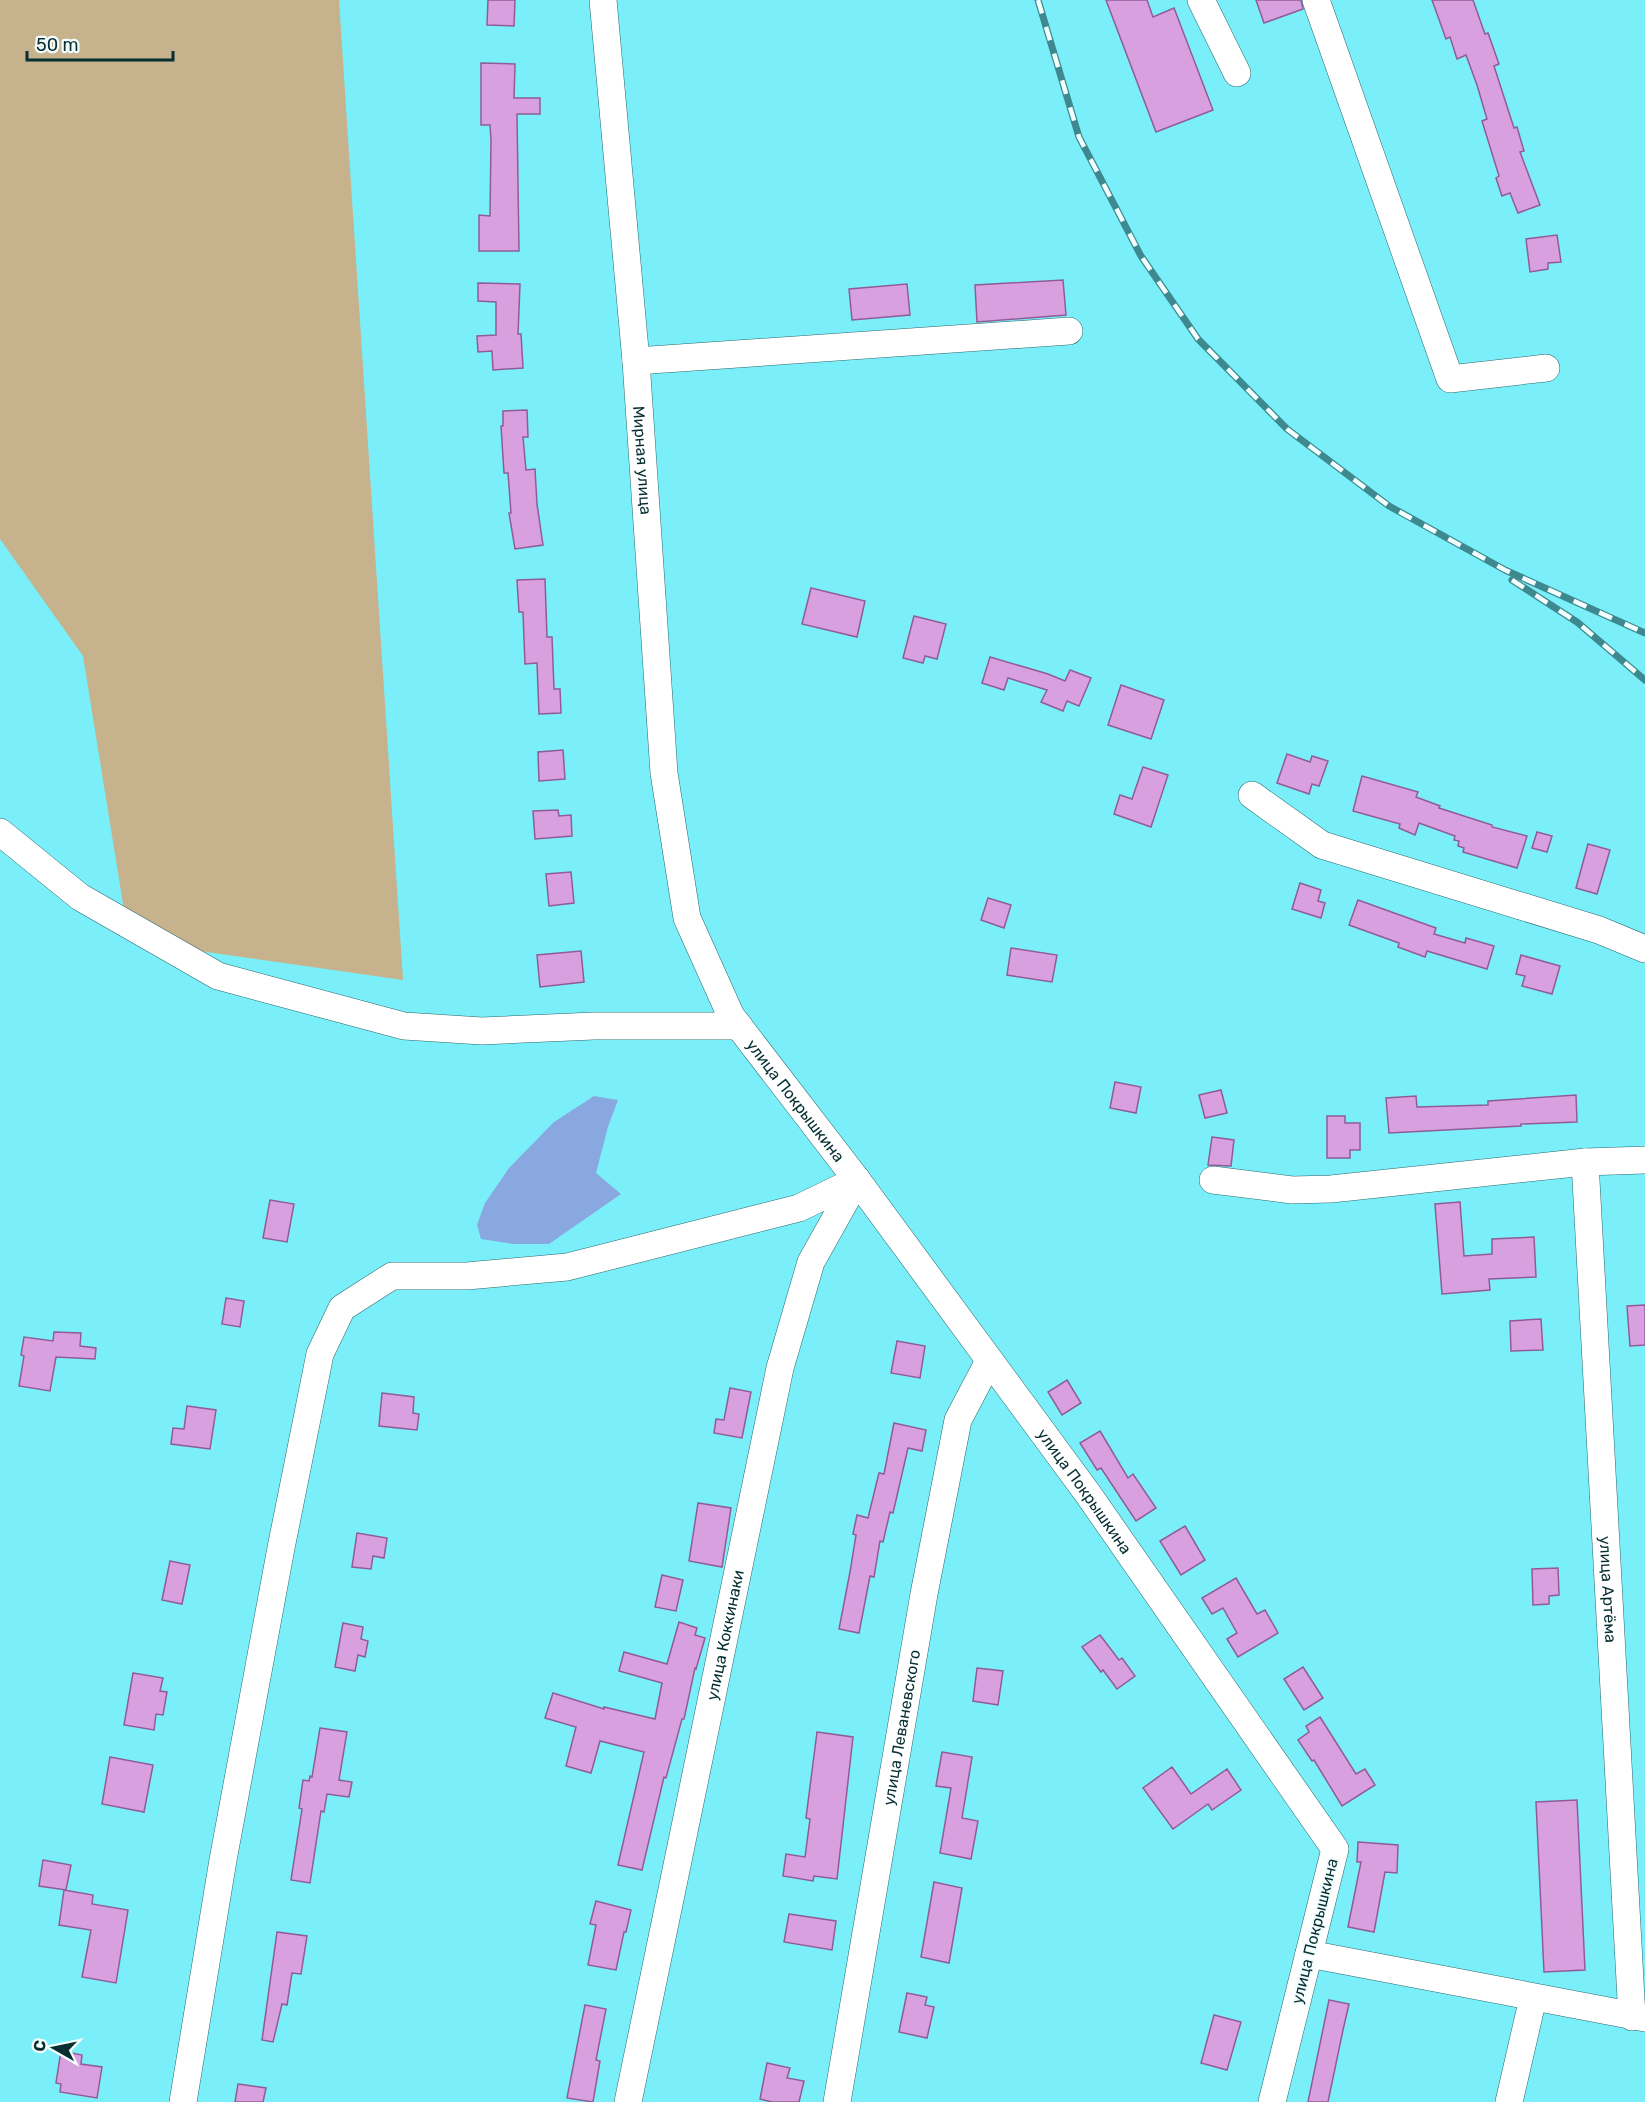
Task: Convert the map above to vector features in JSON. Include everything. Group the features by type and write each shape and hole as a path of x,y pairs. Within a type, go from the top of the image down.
{"street":[{"name":"Мирная улица","path":"603,0 636,361 664,773 687,918"},
{"path":"1201,0 1237,73"},
{"path":"1316,0 1450,379 1546,368"},
{"path":"636,361 1069,331"},
{"path":"1252,795 1322,845 1599,930 1645,949"},
{"path":"0,832 80,897 218,976 404,1026 482,1031 594,1026 739,1026"},
{"name":"улица Покрышкина","path":"687,918 731,1016 857,1180 1095,1504 1335,1849 1272,2102"},
{"path":"1213,1180 1292,1190 1331,1189 1585,1162 1645,1160"},
{"name":"улица Артёма","path":"1585,1162 1638,2018"},
{"path":"183,2102 223,1860 281,1548 320,1354 342,1308 392,1276 466,1276 567,1267 799,1208 857,1180"},
{"name":"улица Коккинаки","path":"628,2102 780,1368 811,1262 857,1180"},
{"name":"улица Леваневского","path":"837,2102 922,1606 958,1420 989,1361"},
{"path":"1309,1954 1638,2018"},
{"path":"1509,2102 1533,1998"}],"shaded area":[{"path":"0,0 339,0 403,980 129,941 83,656 0,539"}],"water":[{"path":"594,1096 618,1100 596,1173 621,1194 549,1244 513,1244 481,1239 477,1225 485,1203 509,1168 554,1122"}],"building":[{"path":"488,0 515,0 514,26 487,25"},
{"path":"1106,0 1147,0 1153,17 1174,8 1213,110 1156,132"},
{"path":"1256,0 1301,0 1303,9 1264,23"},
{"path":"1432,0 1473,0 1499,64 1494,66 1514,128 1517,127 1524,151 1520,152 1540,205 1518,213 1510,193 1502,196 1496,178 1499,176 1482,121 1487,119 1477,85 1466,55 1457,59 1450,37 1446,39"},
{"path":"481,63 515,64 514,98 540,98 540,114 517,114 519,251 479,251 479,215 490,216 491,140 490,125 481,125"},
{"path":"1557,235 1561,262 1548,263 1548,269 1530,272 1526,239"},
{"path":"1063,280 1066,315 977,322 975,285"},
{"path":"478,283 520,284 518,334 521,334 523,368 493,370 492,351 478,352 477,336 496,335 496,302 478,301"},
{"path":"907,284 910,315 852,320 849,289"},
{"path":"527,410 528,437 523,437 526,470 535,469 543,545 515,549 509,513 511,513 508,473 504,473 501,426 503,426 503,411"},
{"path":"545,579 547,637 552,637 554,689 560,689 561,713 539,714 537,663 525,664 523,612 519,612 517,580"},
{"path":"811,588 865,601 857,637 802,624"},
{"path":"914,616 946,624 937,659 925,656 923,663 903,658"},
{"path":"990,657 1065,681 1070,670 1091,678 1079,706 1067,701 1063,711 1041,702 1047,690 1008,678 1004,690 982,683"},
{"path":"1121,685 1164,700 1151,739 1108,725"},
{"path":"563,750 565,779 539,781 538,752"},
{"path":"1287,754 1310,762 1312,756 1328,761 1319,786 1312,784 1309,794 1277,783"},
{"path":"1143,767 1168,775 1151,827 1114,814 1120,795 1132,799"},
{"path":"1362,776 1418,792 1416,797 1440,806 1439,808 1492,825 1492,827 1527,836 1517,868 1463,852 1464,848 1458,846 1459,841 1454,840 1455,836 1419,823 1415,835 1399,828 1400,824 1353,811"},
{"path":"558,810 559,816 571,815 572,836 535,839 533,811"},
{"path":"1537,832 1552,836 1547,852 1532,848"},
{"path":"1588,844 1610,850 1597,894 1576,888"},
{"path":"571,872 574,903 549,906 546,874"},
{"path":"1300,883 1321,890 1318,901 1325,903 1321,918 1292,909"},
{"path":"988,898 1011,905 1004,928 981,920"},
{"path":"1358,900 1436,928 1434,934 1465,943 1466,938 1494,946 1487,969 1427,951 1425,957 1398,947 1399,943 1349,925"},
{"path":"1011,948 1057,955 1052,982 1007,975"},
{"path":"581,951 584,982 540,987 537,955"},
{"path":"1521,955 1560,966 1552,994 1522,986 1525,976 1516,974"},
{"path":"1115,1082 1141,1087 1136,1113 1110,1108"},
{"path":"1221,1090 1227,1113 1205,1118 1199,1095"},
{"path":"1576,1095 1577,1122 1389,1133 1386,1098 1416,1096 1417,1107 1488,1105 1488,1101"},
{"path":"1327,1116 1345,1116 1345,1123 1360,1123 1360,1150 1350,1150 1350,1158 1327,1158"},
{"path":"1212,1137 1234,1140 1231,1166 1208,1165"},
{"path":"270,1200 294,1204 287,1242 263,1238"},
{"path":"1460,1202 1464,1256 1492,1254 1492,1239 1534,1237 1536,1277 1489,1279 1490,1290 1442,1294 1435,1204"},
{"path":"226,1298 244,1301 240,1327 222,1324"},
{"path":"1645,1305 1645,1345 1630,1346 1627,1306"},
{"path":"1541,1319 1543,1350 1511,1351 1510,1321"},
{"path":"54,1332 81,1333 80,1346 96,1348 95,1359 56,1357 50,1391 19,1386 24,1356 21,1355 24,1337 53,1341"},
{"path":"897,1341 925,1346 920,1378 891,1373"},
{"path":"1067,1380 1081,1403 1062,1415 1048,1392"},
{"path":"730,1388 751,1392 742,1438 714,1433 716,1419 724,1420"},
{"path":"382,1393 414,1397 413,1413 419,1414 417,1430 379,1426"},
{"path":"187,1406 216,1410 210,1449 171,1444 173,1428 184,1429"},
{"path":"894,1423 926,1430 922,1451 908,1448 893,1513 890,1512 883,1542 880,1541 874,1577 870,1576 859,1633 839,1629 856,1535 853,1534 857,1515 868,1518 879,1473 884,1474"},
{"path":"1100,1431 1128,1478 1133,1474 1156,1508 1136,1521 1101,1468 1097,1470 1080,1443"},
{"path":"698,1503 731,1508 722,1567 689,1561"},
{"path":"1185,1526 1205,1560 1181,1575 1160,1541"},
{"path":"357,1533 387,1538 384,1558 373,1556 371,1569 352,1567"},
{"path":"170,1561 190,1565 182,1604 162,1600"},
{"path":"1558,1568 1559,1595 1549,1596 1549,1604 1533,1605 1532,1569"},
{"path":"662,1575 683,1580 676,1611 655,1607"},
{"path":"1236,1578 1257,1614 1265,1610 1278,1633 1238,1657 1227,1639 1237,1633 1223,1608 1212,1614 1202,1598"},
{"path":"679,1622 697,1628 695,1635 705,1638 695,1668 684,1719 682,1719 666,1778 664,1777 642,1870 618,1865 644,1752 600,1741 591,1773 566,1766 576,1727 545,1718 553,1693 604,1709 604,1707 655,1719 662,1683 619,1671 624,1652 667,1664"},
{"path":"343,1623 363,1627 361,1639 368,1641 365,1657 358,1655 355,1671 335,1667"},
{"path":"1100,1635 1135,1676 1117,1689 1082,1647"},
{"path":"1303,1667 1323,1698 1304,1710 1284,1679"},
{"path":"977,1668 1003,1671 998,1705 973,1701"},
{"path":"133,1673 163,1678 160,1691 167,1692 163,1715 156,1714 154,1730 124,1725"},
{"path":"1320,1717 1356,1774 1365,1769 1375,1785 1342,1806 1314,1760 1312,1761 1298,1740 1309,1732 1306,1726"},
{"path":"320,1728 347,1732 339,1780 352,1782 349,1797 327,1794 324,1812 321,1811 310,1883 291,1880 302,1809 299,1808 303,1780 309,1781 310,1776 312,1777"},
{"path":"817,1732 853,1737 837,1879 814,1876 813,1881 783,1876 786,1854 805,1857 810,1819 806,1818"},
{"path":"942,1752 972,1757 962,1818 978,1821 971,1859 940,1853 951,1788 936,1786"},
{"path":"110,1757 153,1765 144,1812 102,1804"},
{"path":"1172,1767 1191,1794 1227,1769 1241,1790 1212,1810 1208,1804 1173,1829 1143,1788"},
{"path":"1577,1800 1585,1970 1544,1972 1536,1802"},
{"path":"1358,1842 1398,1845 1397,1873 1385,1872 1374,1932 1348,1927 1361,1862 1357,1862"},
{"path":"43,1860 71,1865 66,1890 39,1886"},
{"path":"934,1882 962,1888 949,1963 921,1957"},
{"path":"64,1890 93,1895 92,1904 128,1910 116,1983 82,1977 91,1930 59,1925"},
{"path":"596,1901 631,1910 616,1970 588,1965 596,1925 590,1924"},
{"path":"789,1914 836,1921 832,1950 784,1942"},
{"path":"277,1932 307,1936 301,1974 292,1973 287,2005 282,2004 273,2042 262,2040"},
{"path":"907,1993 927,1997 925,2005 934,2007 927,2038 899,2032"},
{"path":"1329,2000 1349,2004 1328,2102 1308,2102"},
{"path":"585,2005 606,2009 596,2060 600,2061 593,2102 567,2098"},
{"path":"1214,2015 1241,2022 1227,2070 1201,2063"},
{"path":"61,2051 82,2055 81,2064 102,2067 97,2098 60,2092 61,2084 56,2083"},
{"path":"767,2063 790,2068 787,2078 804,2081 799,2102 772,2102 760,2099"},
{"path":"238,2084 266,2088 263,2102 235,2102"}],"railway":[{"path":"1038,0 1079,137 1141,256 1198,339 1287,429 1389,506 1505,570 1645,633"},
{"path":"1512,580 1577,622 1645,680"}]}
